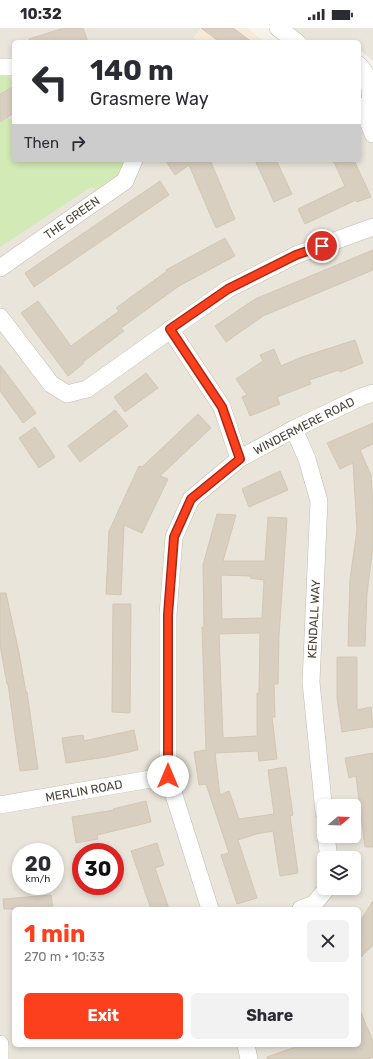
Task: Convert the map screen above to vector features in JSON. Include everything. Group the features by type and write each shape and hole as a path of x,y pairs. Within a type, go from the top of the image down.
{"street":[{"path":"278,28 294,40"},
{"path":"0,67 12,67"},
{"path":"361,68 367,79 371,92 370,102 362,110 373,134"},
{"name":"THE GREEN","path":"0,268 125,181 133,162"},
{"path":"0,317 51,384 67,394 87,389 228,289 296,255 373,227"},
{"path":"170,329 222,407 240,459"},
{"name":"WINDERMERE ROAD","path":"209,907 168,776 168,615 174,537 191,499 240,459 294,429 361,397 373,393"},
{"name":"KENDALL WAY","path":"294,429 307,459 319,501 311,682 323,799"},
{"name":"MERLIN ROAD","path":"0,805 168,776"},
{"path":"306,907 314,904 321,895"},
{"path":"0,1044 0,1059"},
{"path":"246,1047 249,1059"}],"shaded area":[{"path":"0,28 201,28 194,38 196,40 12,40 12,162 361,162 361,131 373,125 373,1059 0,1059"},
{"path":"201,28 247,28 262,40 196,40 194,38"},
{"path":"291,28 373,28 373,61 361,51 361,40 307,40"}],"green space":[{"path":"0,73 8,75 12,80 12,86 0,93"},
{"path":"8,117 12,122 12,162 126,162 122,172 97,189 91,187 0,247 0,122"}],"building":[{"path":"64,28 83,28 87,40 29,40"},
{"path":"201,28 233,28 249,40 217,40"},
{"path":"12,87 12,114 0,122 0,94"},
{"path":"166,162 211,162 235,219 216,228 189,165 175,175"},
{"path":"256,162 277,162 292,194 274,202"},
{"path":"334,162 355,162 371,197 357,202 356,200 305,224 298,209 345,186"},
{"path":"160,181 169,195 34,287 25,273"},
{"path":"225,238 235,256 179,286 121,328 124,331 83,362 84,363 68,376 21,313 38,301 71,346 119,311 116,308 167,271 166,270"},
{"path":"373,250 373,270 263,316 226,342 215,326 255,299"},
{"path":"355,340 363,363 340,372 339,370 309,380 311,384 277,397 280,404 250,416 242,397 247,395 236,379 263,361 260,355 274,349 281,366 302,357"},
{"path":"0,365 36,413 23,423 0,391"},
{"path":"146,373 158,388 125,412 114,397"},
{"path":"115,410 128,426 80,462 68,446"},
{"path":"198,414 211,428 160,476 168,479 142,533 124,525 121,595 106,594 109,531 139,466 142,467"},
{"path":"373,423 373,444 360,450 371,475 373,505 373,547 367,593 365,646 348,646 350,579 357,530 353,463 340,469 327,443"},
{"path":"35,427 55,457 39,468 19,438"},
{"path":"280,471 288,490 249,507 242,489"},
{"path":"217,514 236,515 223,561 265,561 268,517 287,518 279,635 278,684 274,684 275,717 272,717 277,759 259,761 258,751 215,753 220,795 229,791 239,819 274,814 268,770 286,767 293,815 290,816 298,873 280,876 273,831 256,834 238,840 257,898 237,904 221,855 229,853 206,784 199,785 194,752 206,750 202,627 204,627 203,565","holes":["221,575 251,576 250,578 264,580 262,618 222,619","260,633 259,693 257,693 257,736 223,738 219,634"]},
{"path":"0,593 6,593 19,653 27,692 38,769 20,771 8,684 0,645"},
{"path":"113,604 131,604 130,713 112,712"},
{"path":"337,657 357,657 357,710 371,707 373,727 342,732 337,698"},
{"path":"134,730 138,750 106,757 66,763 62,738 83,735 84,741"},
{"path":"373,753 373,847 365,847 361,815 361,799 359,799 356,776 349,778 345,758"},
{"path":"146,801 151,822 97,835 98,839 76,843 72,817 114,810 113,809"},
{"path":"157,843 164,865 155,868 168,907 150,907 131,851"},
{"path":"51,895 53,907 12,907 12,909 4,909 3,899"},
{"path":"373,901 373,945 361,957 361,920"},
{"path":"361,1013 373,1041 373,1057 368,1059 267,1059 267,1057 295,1047 361,1047"}],"route":[{"path":"168,776 168,615 174,537 191,499 240,459 222,407 170,329 228,289 296,255 322,246"}]}
